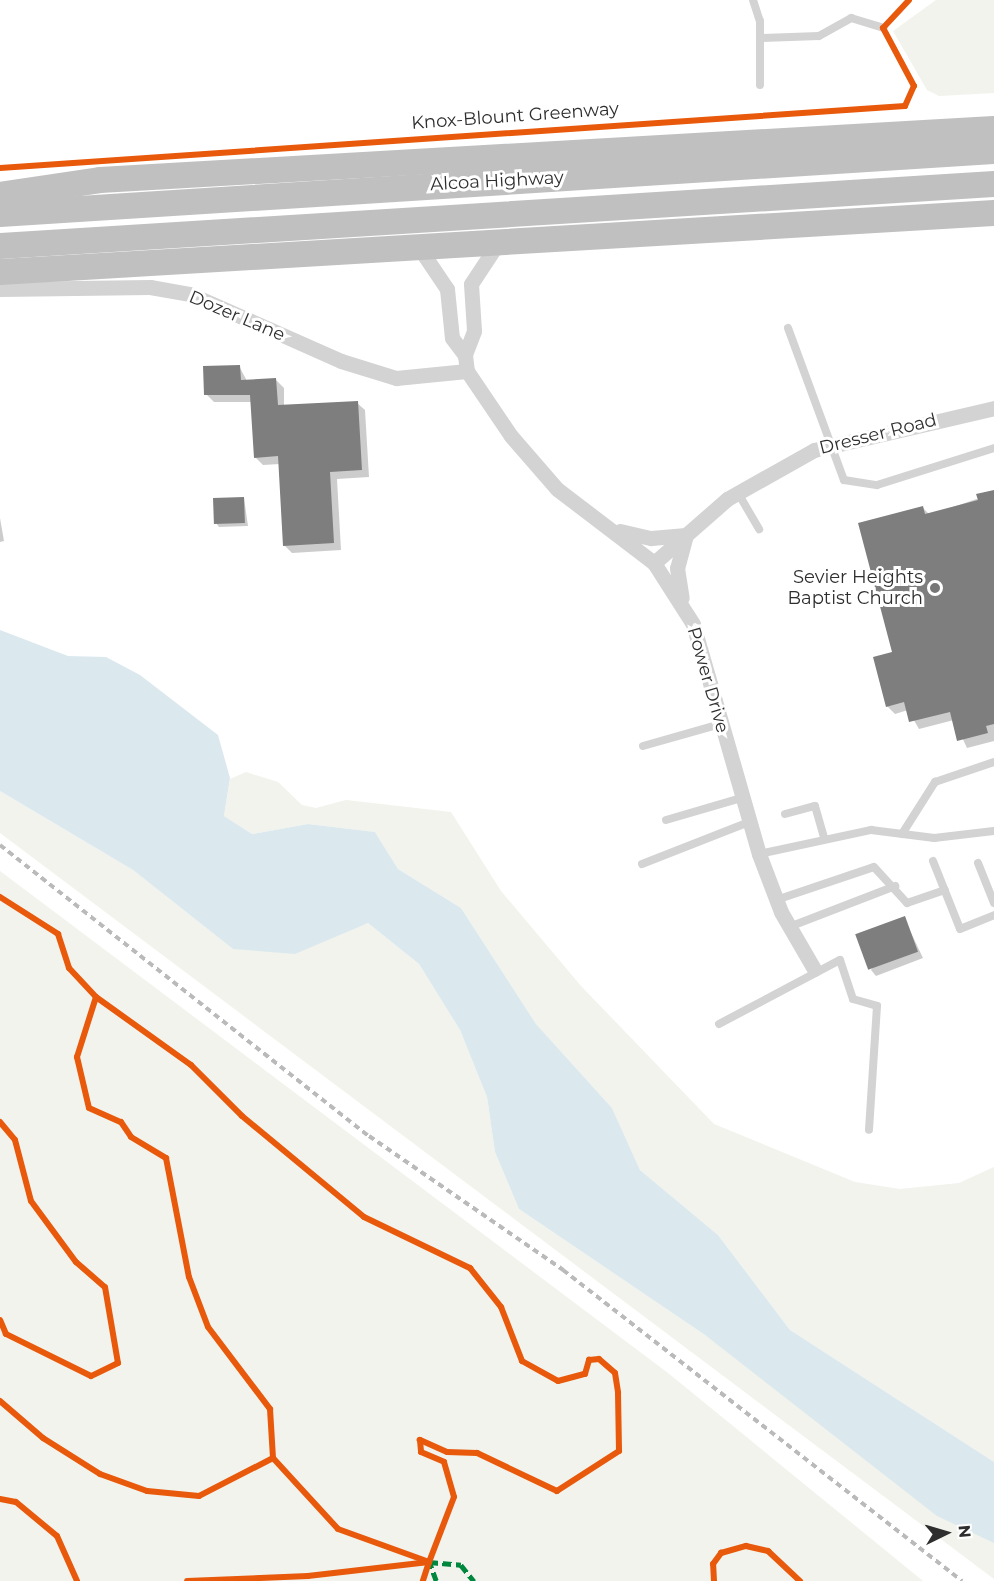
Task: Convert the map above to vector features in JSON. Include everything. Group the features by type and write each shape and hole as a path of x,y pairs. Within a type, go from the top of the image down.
{"highway":[{"path":"0,195 100,180 994,129"},
{"name":"Alcoa Highway","path":"0,214 994,151"},
{"name":"Alcoa Highway","path":"0,246 994,184"},
{"path":"0,272 501,240 994,213"}],"street":[{"name":"Power Drive","path":"501,240 471,284 474,331 465,354 467,370 511,436 558,489 613,528 654,563 686,613 759,854 789,927 813,969"},
{"name":"Power Drive","path":"418,246 447,289 452,338 465,354"},
{"name":"Dozer Lane","path":"0,290 150,287 190,294 341,361 396,378 467,370"},
{"name":"Dresser Road","path":"654,563 738,493 831,445 994,408"},
{"path":"613,528 651,538 686,535 677,579 686,613"}],"lane":[{"path":"753,0 760,38 760,85"},
{"path":"760,38 819,36 851,18 883,28"},
{"path":"788,328 844,480 856,485 903,479 994,448"},
{"path":"738,493 759,529"},
{"path":"643,746 720,724"},
{"path":"902,834 936,782 994,762"},
{"path":"666,820 741,798"},
{"path":"785,814 815,806 824,837"},
{"path":"642,864 749,822"},
{"path":"759,854 824,837 871,830 934,838 994,831"},
{"path":"933,861 960,929 994,915"},
{"path":"978,863 994,903"},
{"path":"777,900 874,867 895,886 907,903 945,890"},
{"path":"789,927 895,886"},
{"path":"719,1024 788,990 813,969 840,960 853,999 877,1006 869,1130"}],"shaded area":[{"path":"936,0 994,0 994,93 939,96 927,90 893,31"},
{"path":"0,630 68,656 106,657 140,675 218,735 230,778 224,816 252,834 308,824 375,832 398,869 461,908 536,1024 612,1108 640,1170 718,1235 790,1330 994,1462 994,1543 937,1516 705,1335 519,1209 495,1152 487,1097 460,1030 419,964 368,923 295,954 233,949 133,870 0,791"},
{"path":"246,772 278,782 302,805 316,808 346,800 451,812 501,891 581,986 714,1124 855,1182 900,1189 959,1183 994,1167 994,1462 790,1330 718,1235 640,1170 612,1108 536,1024 461,908 398,869 375,832 308,824 252,834 224,816 230,779"},
{"path":"0,791 133,870 233,949 342,933 368,923 419,964 460,1030 487,1097 495,1152 519,1209 705,1335 994,1543 994,1579 0,833"},
{"path":"0,871 668,1373 923,1581 0,1581"}],"building":[{"path":"240,365 241,380 276,378 278,405 358,401 362,470 330,472 334,543 283,546 278,456 254,458 250,395 204,395 203,366"},
{"name":"Sevier Heights Baptist Church","path":"994,490 994,724 986,726 988,733 957,741 950,712 909,722 904,702 886,707 873,657 892,652 858,523 923,506 925,514 978,500 976,494"},
{"path":"244,497 245,523 214,524 213,498"},
{"path":"905,916 918,952 868,970 855,934"}],"railway":[{"path":"0,845 369,1136 563,1270 962,1581"}],"marked path":[{"path":"436,1581 429,1562 461,1565 474,1581"}],"cycle path":[{"name":"Knox-Blount Greenway","path":"0,168 905,106 914,86 883,28 909,0"},
{"path":"0,897 58,934 69,968 96,997 77,1057 89,1108 121,1122 131,1137 166,1158 189,1277 208,1327 270,1409 273,1458 199,1496 147,1491 100,1474 43,1438 0,1401"},
{"path":"96,997 191,1065 242,1116 364,1217 470,1268 501,1307 522,1361 558,1381 585,1374 589,1360 599,1359 615,1373 618,1393 619,1451 557,1491 477,1453 447,1452 420,1440 421,1452 444,1462 454,1497 429,1562 308,1576 187,1581"},
{"path":"0,1122 15,1140 31,1201 76,1262 105,1287 118,1363 91,1376 6,1334 0,1320"},
{"path":"273,1458 338,1529 429,1562 423,1581"},
{"path":"0,1499 16,1502 57,1536 77,1581"},
{"path":"714,1581 713,1564 721,1553 746,1546 768,1551 800,1581"}],"place":[{"name":"Sevier Heights Baptist Church","path":"935,588"}]}
